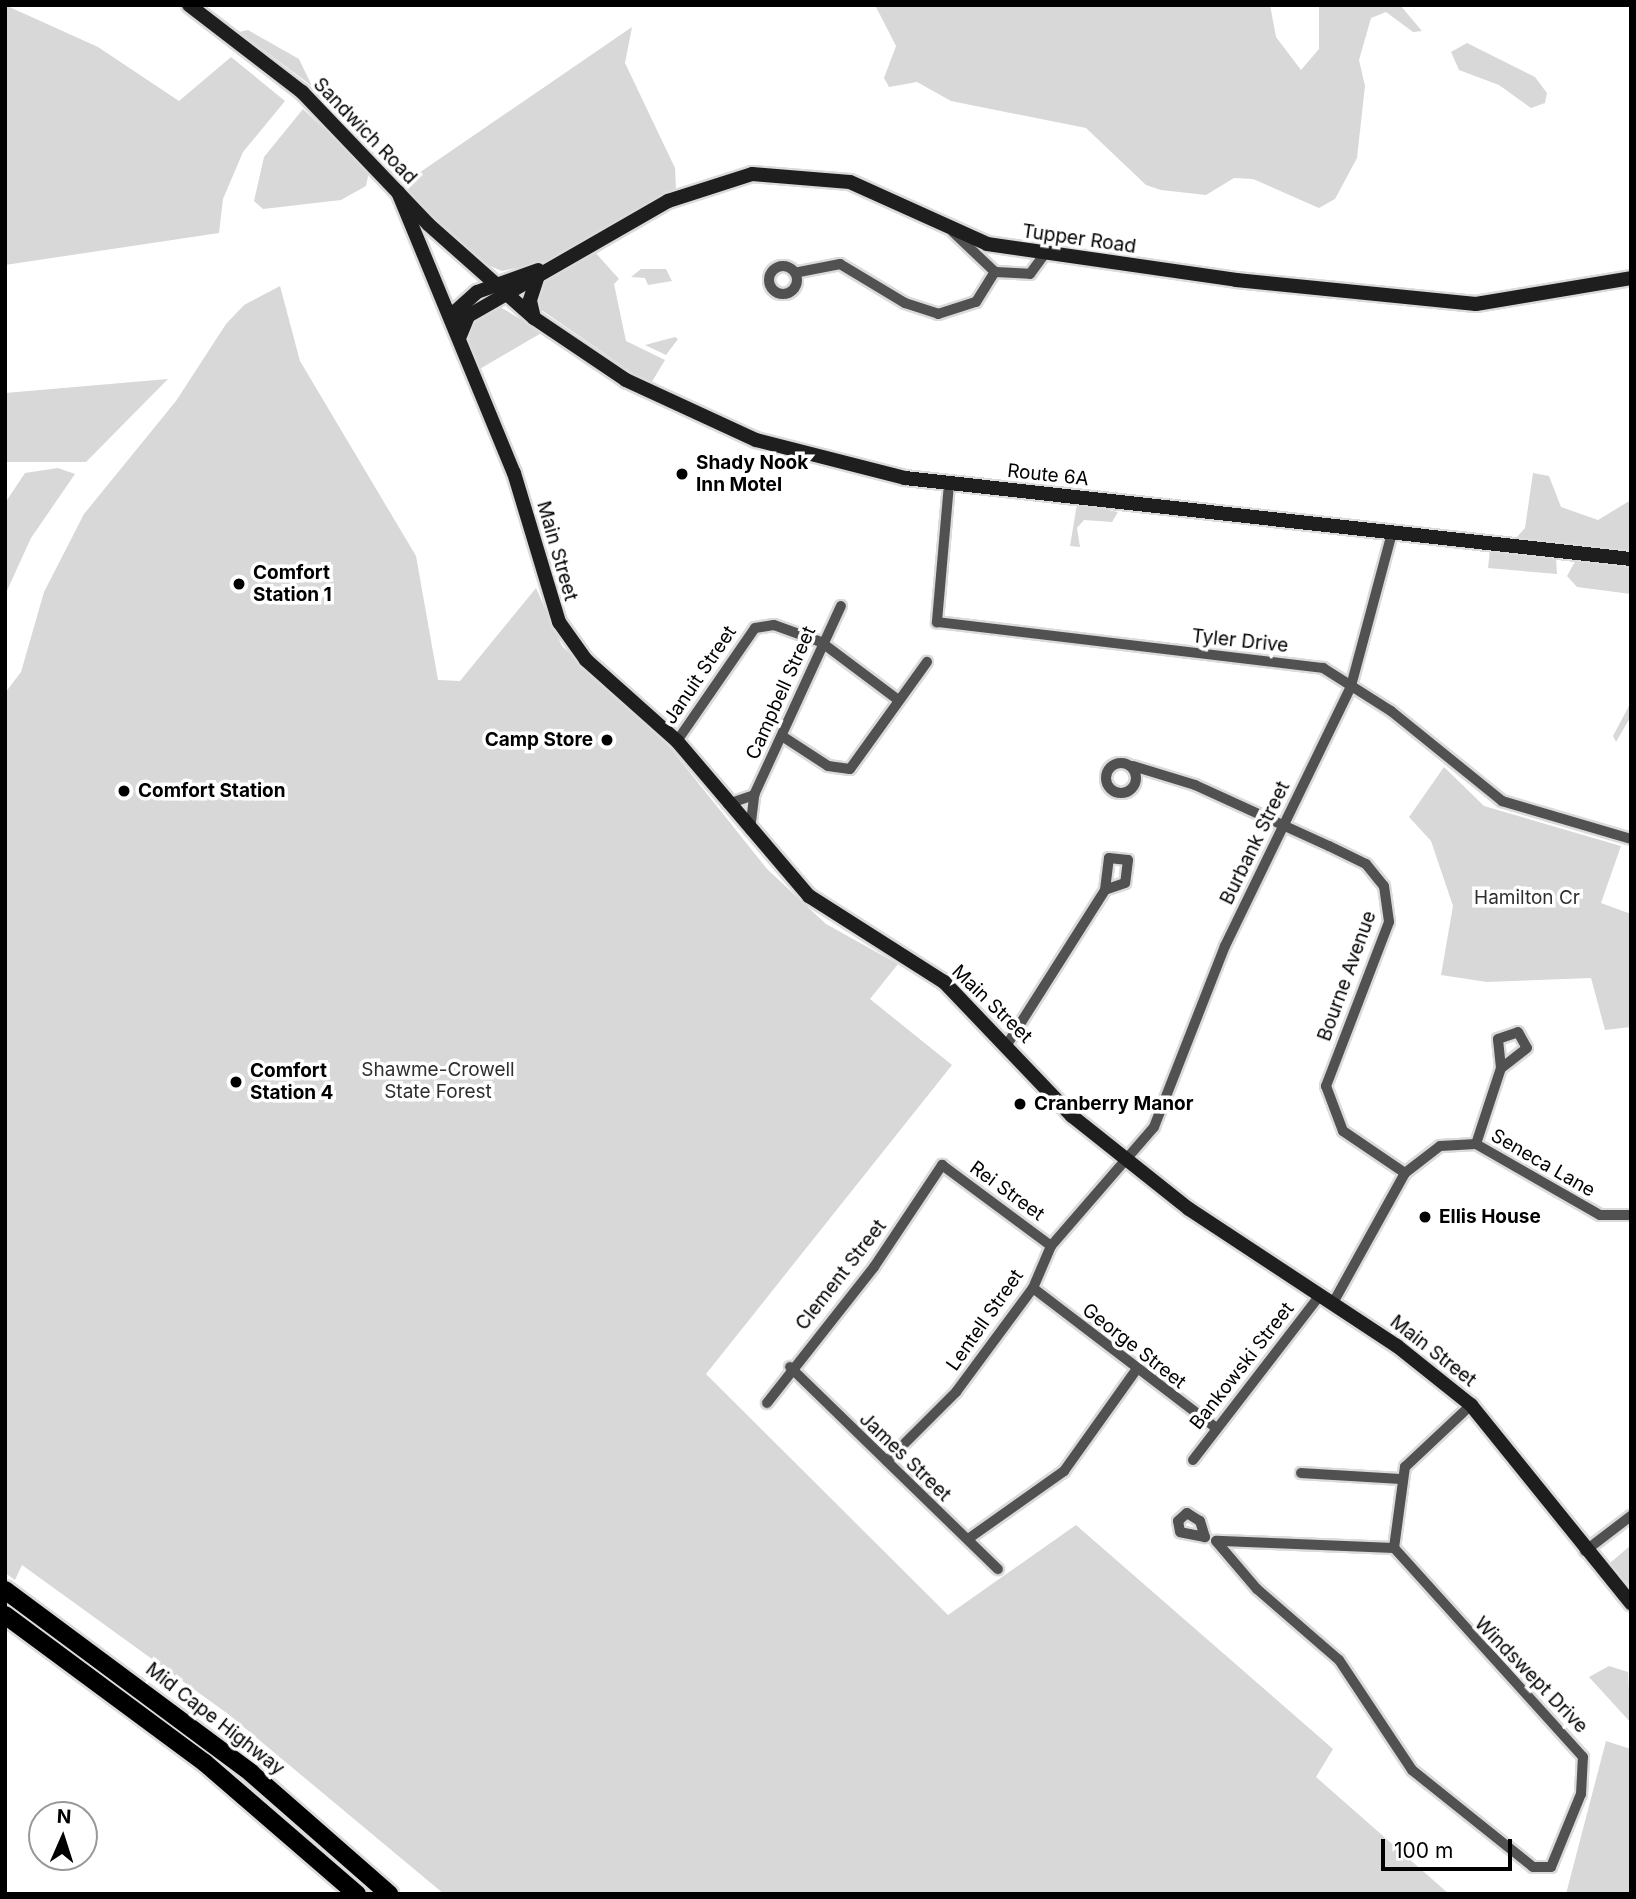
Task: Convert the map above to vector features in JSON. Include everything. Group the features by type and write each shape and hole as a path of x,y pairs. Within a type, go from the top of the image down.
{"highway":[{"name":"Mid Cape Highway","path":"5,1590 251,1773 389,1894"},
{"path":"5,1615 205,1763 357,1894"}],"main road":[{"name":"Sandwich Road","path":"189,5 302,92 398,192 505,295"},
{"name":"Tupper Road","path":"505,295 688,191 752,174 850,182 953,232 1043,256 1451,304 1520,300 1631,278"},
{"name":"Main Street","path":"398,192 514,473 559,622 594,668 677,741 750,831 818,904 944,982 1008,1043 1072,1115 1189,1209 1327,1299 1471,1405 1585,1551 1631,1603"},
{"name":"Tupper Road","path":"493,284 554,265"},
{"path":"534,318 530,300 538,276"},
{"path":"458,333 460,307 493,284"},
{"path":"458,333 465,318 505,295"},
{"name":"Route 6A","path":"505,295 534,318 626,380 757,440 856,469 949,484 1631,559"}],"street":[{"path":"953,232 995,272 1030,274 1043,256"},
{"path":"799,272 840,264 905,303 938,314 975,302 995,272"},
{"name":"Tyler Drive","path":"949,484 937,622 1323,668 1351,686 1502,801 1631,839"},
{"name":"Burbank Street","path":"1128,1160 1169,1094 1225,946 1281,825 1351,686 1392,533"},
{"name":"Campbell Street","path":"750,831 754,795 821,642 841,606"},
{"name":"Januit Street","path":"677,741 755,628 774,625 821,642 897,699"},
{"path":"782,736 828,766 850,769 897,699 928,662"},
{"name":"Bourne Avenue","path":"1133,766 1195,785 1367,864 1384,886 1389,922 1326,1086 1343,1130 1405,1173"},
{"path":"728,804 754,795"},
{"path":"1008,1043 1105,890"},
{"path":"1476,1144 1501,1068"},
{"name":"Seneca Lane","path":"1405,1173 1440,1146 1476,1144 1600,1215 1631,1215"},
{"name":"Lentell Street","path":"887,1461 956,1392 1033,1288 1051,1246 1128,1160"},
{"name":"Rei Street","path":"942,1165 1051,1246"},
{"name":"Clement Street","path":"766,1403 790,1367 874,1266 942,1165"},
{"path":"1327,1299 1405,1173"},
{"name":"George Street","path":"1033,1288 1136,1370 1215,1427"},
{"name":"Bankowski Street","path":"1193,1460 1215,1427 1327,1299"},
{"name":"James Street","path":"790,1367 998,1569"},
{"path":"968,1539 1064,1471 1136,1370"},
{"path":"1394,1548 1400,1479 1471,1405"},
{"path":"1301,1473 1400,1479"},
{"path":"1585,1551 1631,1516"},
{"name":"Windswept Drive","path":"1205,1537 1216,1541 1394,1548 1583,1757 1581,1794 1551,1867 1533,1867 1412,1770 1339,1660 1257,1589 1216,1541"}],"green space":[{"path":"5,5 98,47 179,101 231,57 285,101 243,152 223,199 219,233 5,265"},
{"path":"875,5 1270,5 1276,37 1301,70 1319,49 1319,5 1400,5 1422,31 1413,32 1386,12 1371,18 1359,60 1365,86 1357,158 1335,199 1319,208 1253,179 1234,178 1206,195 1161,190 1146,185 1086,128 951,101 917,82 889,87 884,78 896,46"},
{"path":"632,27 625,63 675,168 676,189 552,260 502,271 478,261 400,186"},
{"path":"248,30 299,59 312,86 239,32"},
{"path":"1467,43 1535,77 1547,93 1545,103 1531,108 1499,85 1459,70 1451,52"},
{"path":"303,109 369,171 366,186 341,200 263,209 254,201 264,157"},
{"path":"594,251 619,279 614,284 626,341 665,360 650,385 537,307 543,279"},
{"path":"641,269 666,269 672,281 648,285 645,278 631,277"},
{"name":"Shawme-Crowell State Forest","path":"280,286 300,361 416,556 438,680 460,681 536,588 562,646 672,750 767,869 826,924 898,964 870,999 952,1065 706,1374 948,1615 1076,1525 1333,1749 1316,1777 1449,1894 444,1894 228,1714 22,1565 15,1580 5,1573 5,693 21,672 44,592 84,514 176,401 226,324 244,305"},
{"path":"500,307 543,332 478,370 464,333 467,324"},
{"path":"675,337 678,339 666,355 645,345"},
{"path":"168,379 86,462 5,462 5,393"},
{"path":"58,468 75,474 31,538 5,595 5,503 25,473"},
{"path":"1533,473 1549,476 1561,507 1598,520 1631,500 1631,551 1516,538 1525,528"},
{"path":"1077,504 1118,512 1112,522 1084,520 1077,528 1080,547 1070,546"},
{"path":"1490,550 1556,557 1557,574 1488,568"},
{"path":"1577,558 1631,564 1631,594 1577,587 1567,576"},
{"path":"1631,702 1631,716 1616,742 1613,736"},
{"name":"Hamilton Cr","path":"1444,767 1484,806 1621,846 1601,903 1631,914 1631,1027 1605,1030 1591,978 1487,982 1441,975 1453,906 1431,841 1409,817"},
{"path":"1631,1545 1631,1588 1610,1563"},
{"path":"1609,1666 1628,1672 1631,1723 1589,1677"},
{"path":"1606,1741 1631,1749 1631,1894 1566,1894"}],"place":[{"name":"Shady Nook Inn Motel","path":"682,474"},
{"name":"Comfort Station 1","path":"239,584"},
{"name":"Camp Store","path":"607,740"},
{"name":"Comfort Station","path":"124,791"},
{"name":"Comfort Station 4","path":"236,1082"},
{"name":"Cranberry Manor","path":"1020,1104"},
{"name":"Ellis House","path":"1425,1217"}]}
